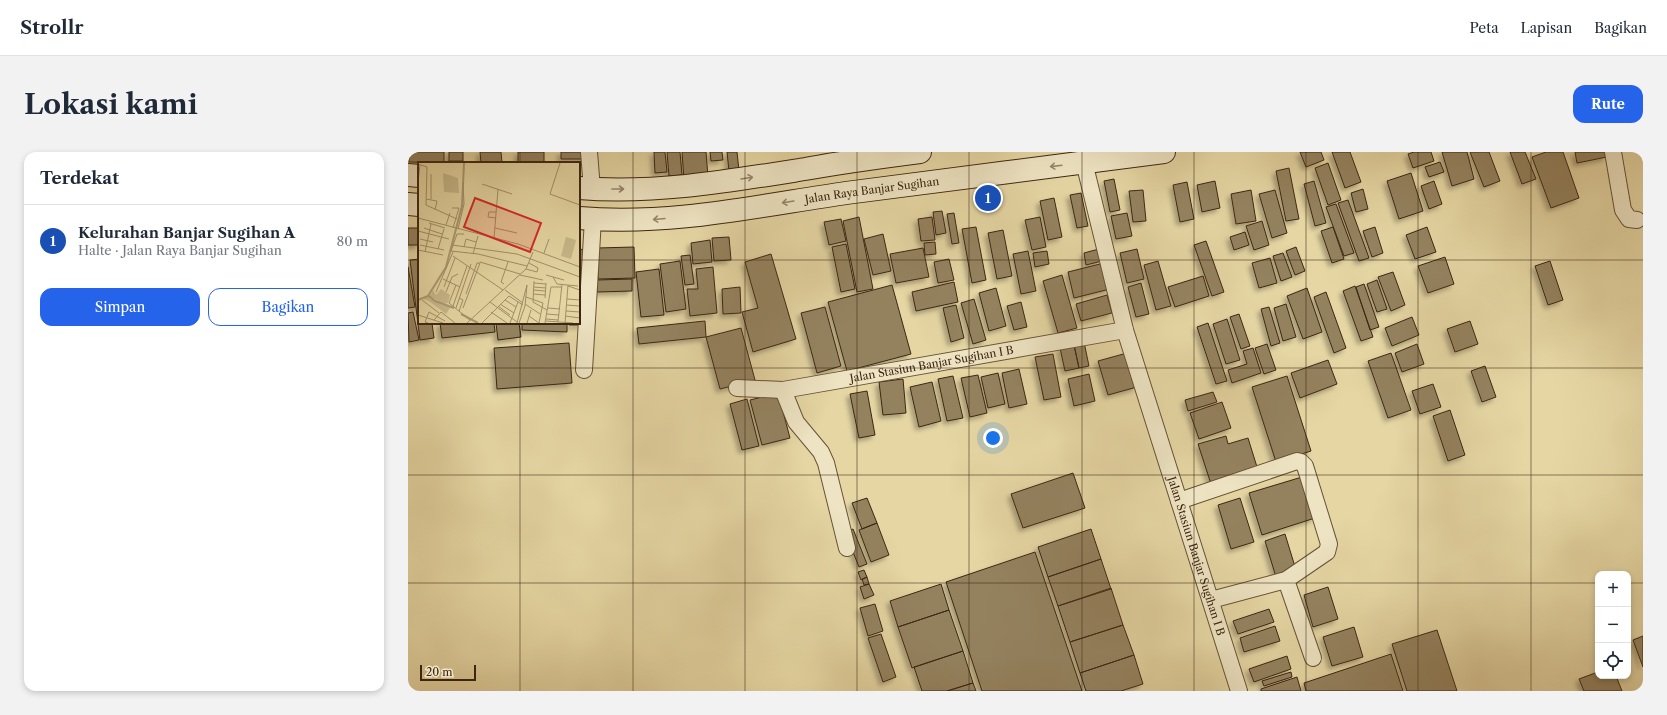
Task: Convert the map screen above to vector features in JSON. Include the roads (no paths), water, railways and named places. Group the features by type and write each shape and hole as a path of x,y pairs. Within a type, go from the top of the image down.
{"main road":[{"path":"585,189 643,190 714,184 839,163 920,152"},
{"name":"Jalan Raya Banjar Sugihan","path":"586,219 654,219 724,213 845,194 1164,152"},
{"path":"839,163 845,194"},
{"path":"408,175 418,176"},
{"path":"408,204 418,205"}],"street":[{"path":"585,189 589,152"},
{"path":"1613,152 1623,210 1629,219 1638,220"},
{"name":"Jalan Stasiun Banjar Sugihan I B","path":"1084,162 1125,330 1239,691"},
{"path":"584,370 586,219"},
{"name":"Jalan Stasiun Banjar Sugihan I B","path":"737,388 783,390 1125,330"},
{"path":"783,390 796,422 821,452 826,463 847,548"},
{"path":"1179,501 1296,461 1302,462 1305,466 1329,544 1327,552 1286,580 1211,600"},
{"path":"1286,580 1313,658"}],"place":[{"name":"Kelurahan Banjar Sugihan A","path":"988,198"}]}
